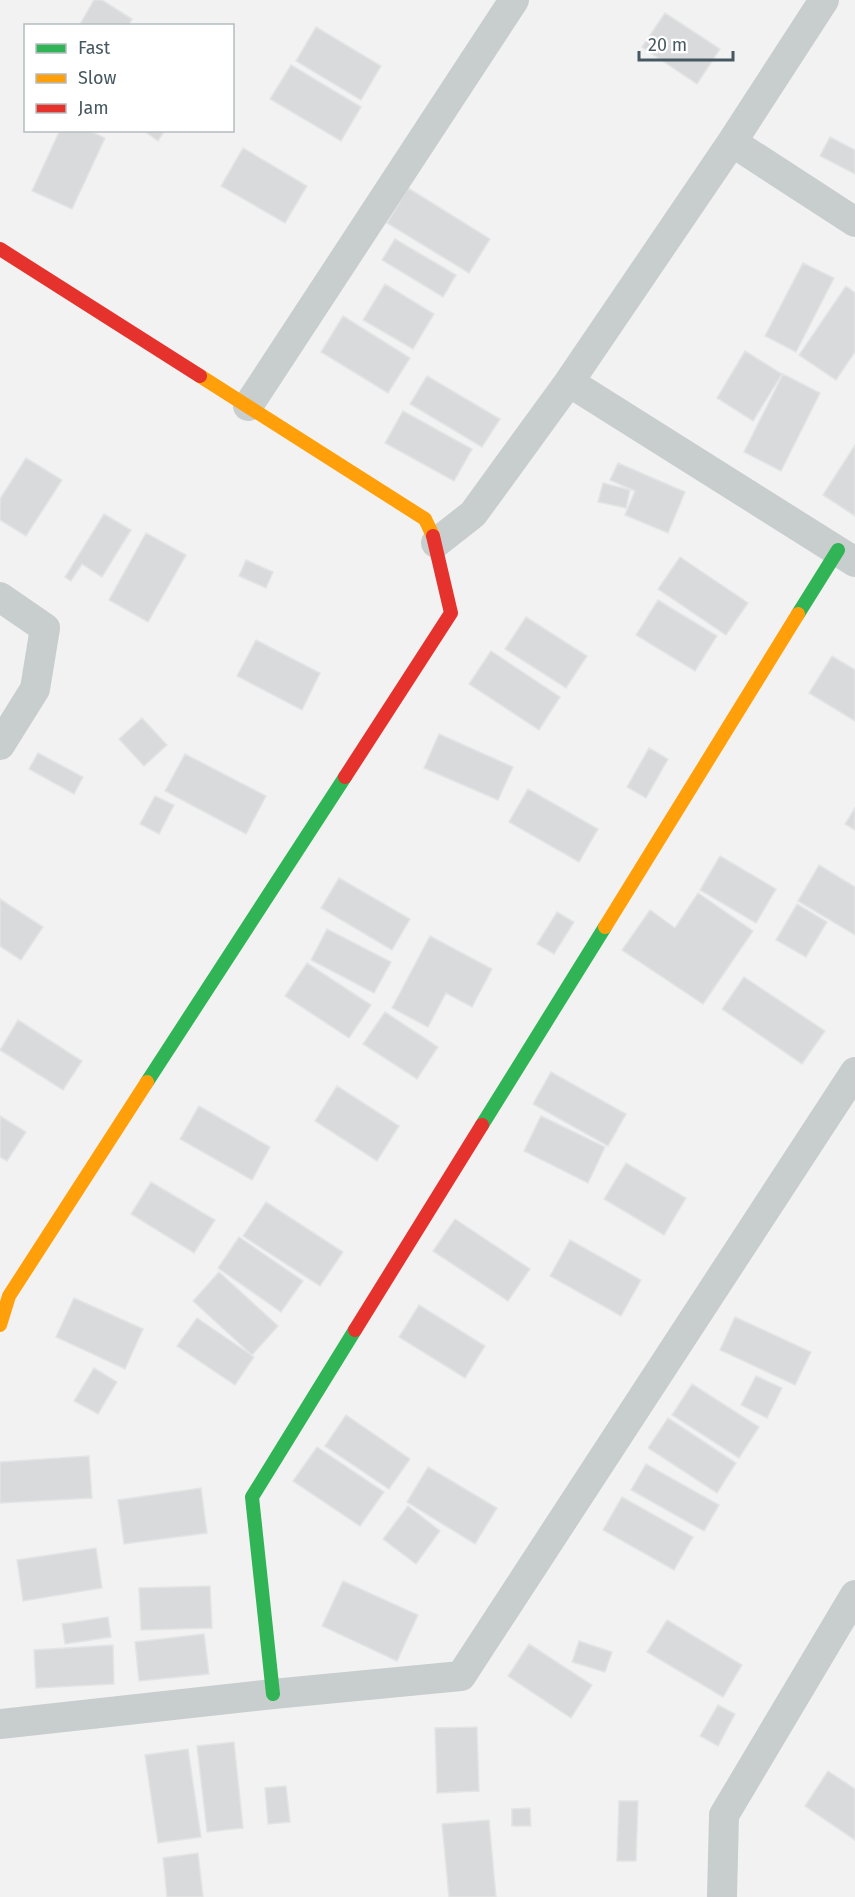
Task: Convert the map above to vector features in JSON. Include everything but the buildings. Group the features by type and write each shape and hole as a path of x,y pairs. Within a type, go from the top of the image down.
{"street":[{"path":"248,406 514,0"},
{"path":"436,543 473,514 569,382 732,142 824,0"},
{"path":"732,142 855,222"},
{"path":"0,249 425,519 436,543 451,613 9,1296 0,1325"},
{"path":"273,1694 252,1497 847,556 569,382"},
{"path":"0,597 45,628 35,689 0,745"},
{"path":"0,1724 461,1676 855,1072"},
{"path":"722,1897 724,1815 855,1595"}],"traffic: fast":[{"path":"798,614 838,550"},
{"path":"147,1082 345,777"},
{"path":"482,1125 605,927"},
{"path":"273,1694 252,1497 355,1330"}],"traffic: slow":[{"path":"200,376 425,519 433,536"},
{"path":"605,927 798,614"},
{"path":"0,1325 9,1296 147,1082"}],"traffic: jam":[{"path":"0,249 200,376"},
{"path":"345,777 451,613 433,536"},
{"path":"355,1330 482,1125"}]}
